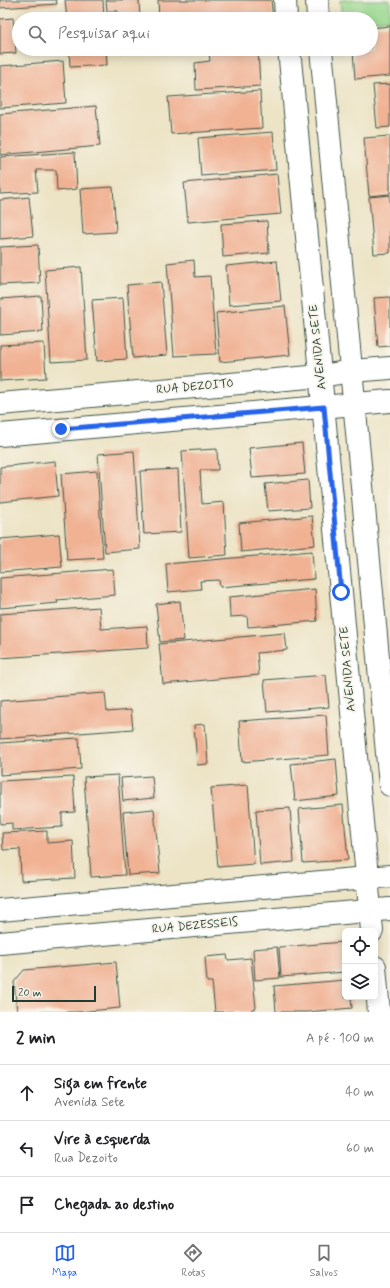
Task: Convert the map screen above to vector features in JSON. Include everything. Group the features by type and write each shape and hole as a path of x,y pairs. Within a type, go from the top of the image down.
{"street":[{"path":"284,0 285,12"},
{"path":"316,0 317,12"},
{"name":"AVENIDA SETE","path":"290,56 324,407 367,878 377,917"},
{"path":"322,56 390,785"},
{"name":"RUA DEZOITO","path":"0,404 321,376 352,371 390,368"},
{"path":"0,435 390,401"},
{"path":"0,910 390,876"},
{"name":"RUA DEZESSEIS","path":"0,943 377,917"},
{"path":"378,1000 379,1012"}],"green space":[{"path":"340,0 390,0 390,19 378,20 378,12 341,12"}],"building":[{"path":"0,0 56,0 57,4 0,8"},
{"path":"65,0 103,0 104,12 66,12"},
{"path":"106,0 139,0 140,12 107,11"},
{"path":"158,0 271,0 272,12 159,12"},
{"path":"12,18 12,53 0,54 0,19"},
{"path":"390,26 390,76 355,79 353,56 378,56 378,27"},
{"path":"69,56 106,56 107,65 70,67"},
{"path":"209,56 258,56 260,86 196,90 195,63 210,61"},
{"path":"63,61 66,103 0,108 0,66"},
{"path":"390,84 390,127 377,128 373,85"},
{"path":"260,91 262,128 171,134 168,97"},
{"path":"96,106 100,146 0,155 0,114"},
{"path":"273,132 276,170 201,176 198,138"},
{"path":"390,136 390,194 369,196 364,138"},
{"path":"75,152 77,189 57,191 56,170 36,170 38,192 0,194 0,157"},
{"path":"277,174 281,214 188,222 184,183"},
{"path":"113,187 116,232 83,234 80,189"},
{"path":"390,195 390,253 374,254 369,197"},
{"path":"29,197 33,236 0,239 0,200"},
{"path":"267,221 269,253 223,257 221,224"},
{"path":"38,245 40,283 0,285 0,247"},
{"path":"194,260 195,277 210,276 216,354 174,356 167,263"},
{"path":"277,261 281,301 229,305 226,266"},
{"path":"81,267 87,360 51,362 45,270"},
{"path":"161,282 167,355 133,358 127,285"},
{"path":"41,296 43,332 0,335 0,299"},
{"path":"390,297 390,346 378,347 374,298"},
{"path":"123,298 127,359 97,361 92,300"},
{"path":"285,306 290,355 220,362 216,313"},
{"path":"44,343 46,378 0,381 0,345"},
{"path":"302,443 305,474 252,478 249,448"},
{"path":"217,449 218,470 200,470 202,504 224,502 227,555 189,558 182,451"},
{"path":"134,451 140,549 105,552 98,454"},
{"path":"55,461 58,496 0,502 0,467"},
{"path":"178,469 181,532 144,534 140,471"},
{"path":"97,471 103,558 67,560 61,474"},
{"path":"308,480 310,508 268,511 265,484"},
{"path":"312,516 315,545 241,552 239,523"},
{"path":"59,534 62,567 0,572 0,539"},
{"path":"312,551 314,579 220,587 219,580 200,581 201,589 168,592 166,564"},
{"path":"113,569 115,595 57,600 58,603 0,608 0,578"},
{"path":"315,589 317,621 248,627 247,616 230,617 229,597"},
{"path":"180,601 184,640 160,642 156,604"},
{"path":"99,607 101,629 147,626 148,648 0,658 0,614"},
{"path":"285,633 287,650 257,653 259,675 163,684 159,644"},
{"path":"326,675 329,707 267,712 264,680"},
{"path":"105,693 107,712 131,710 133,729 0,739 0,701"},
{"path":"326,715 329,755 242,762 239,721"},
{"path":"205,724 208,764 197,765 194,725"},
{"path":"79,738 81,769 0,775 0,743"},
{"path":"336,759 339,796 295,801 291,764"},
{"path":"118,775 125,875 91,877 84,777"},
{"path":"152,776 154,798 123,801 121,778"},
{"path":"73,777 75,812 62,813 62,827 12,830 12,823 0,824 0,781"},
{"path":"248,785 254,864 218,867 211,788"},
{"path":"343,805 348,860 303,863 299,809"},
{"path":"290,808 294,862 260,865 256,810"},
{"path":"154,809 160,873 128,875 123,812"},
{"path":"47,831 47,843 73,841 75,878 21,881 20,849 3,850 2,833"},
{"path":"342,942 342,972 281,977 279,947"},
{"path":"277,947 280,978 255,980 253,949"},
{"path":"227,955 228,960 251,958 256,1008 252,1009 252,1012 215,1012 212,982 207,982 205,957"},
{"path":"116,962 120,1008 78,1012 17,1012 14,982 24,970"},
{"path":"342,980 342,1000 351,1000 352,1008 307,1012 276,1012 274,986"}],"route":[{"path":"61,429 324,407 341,592"}]}
